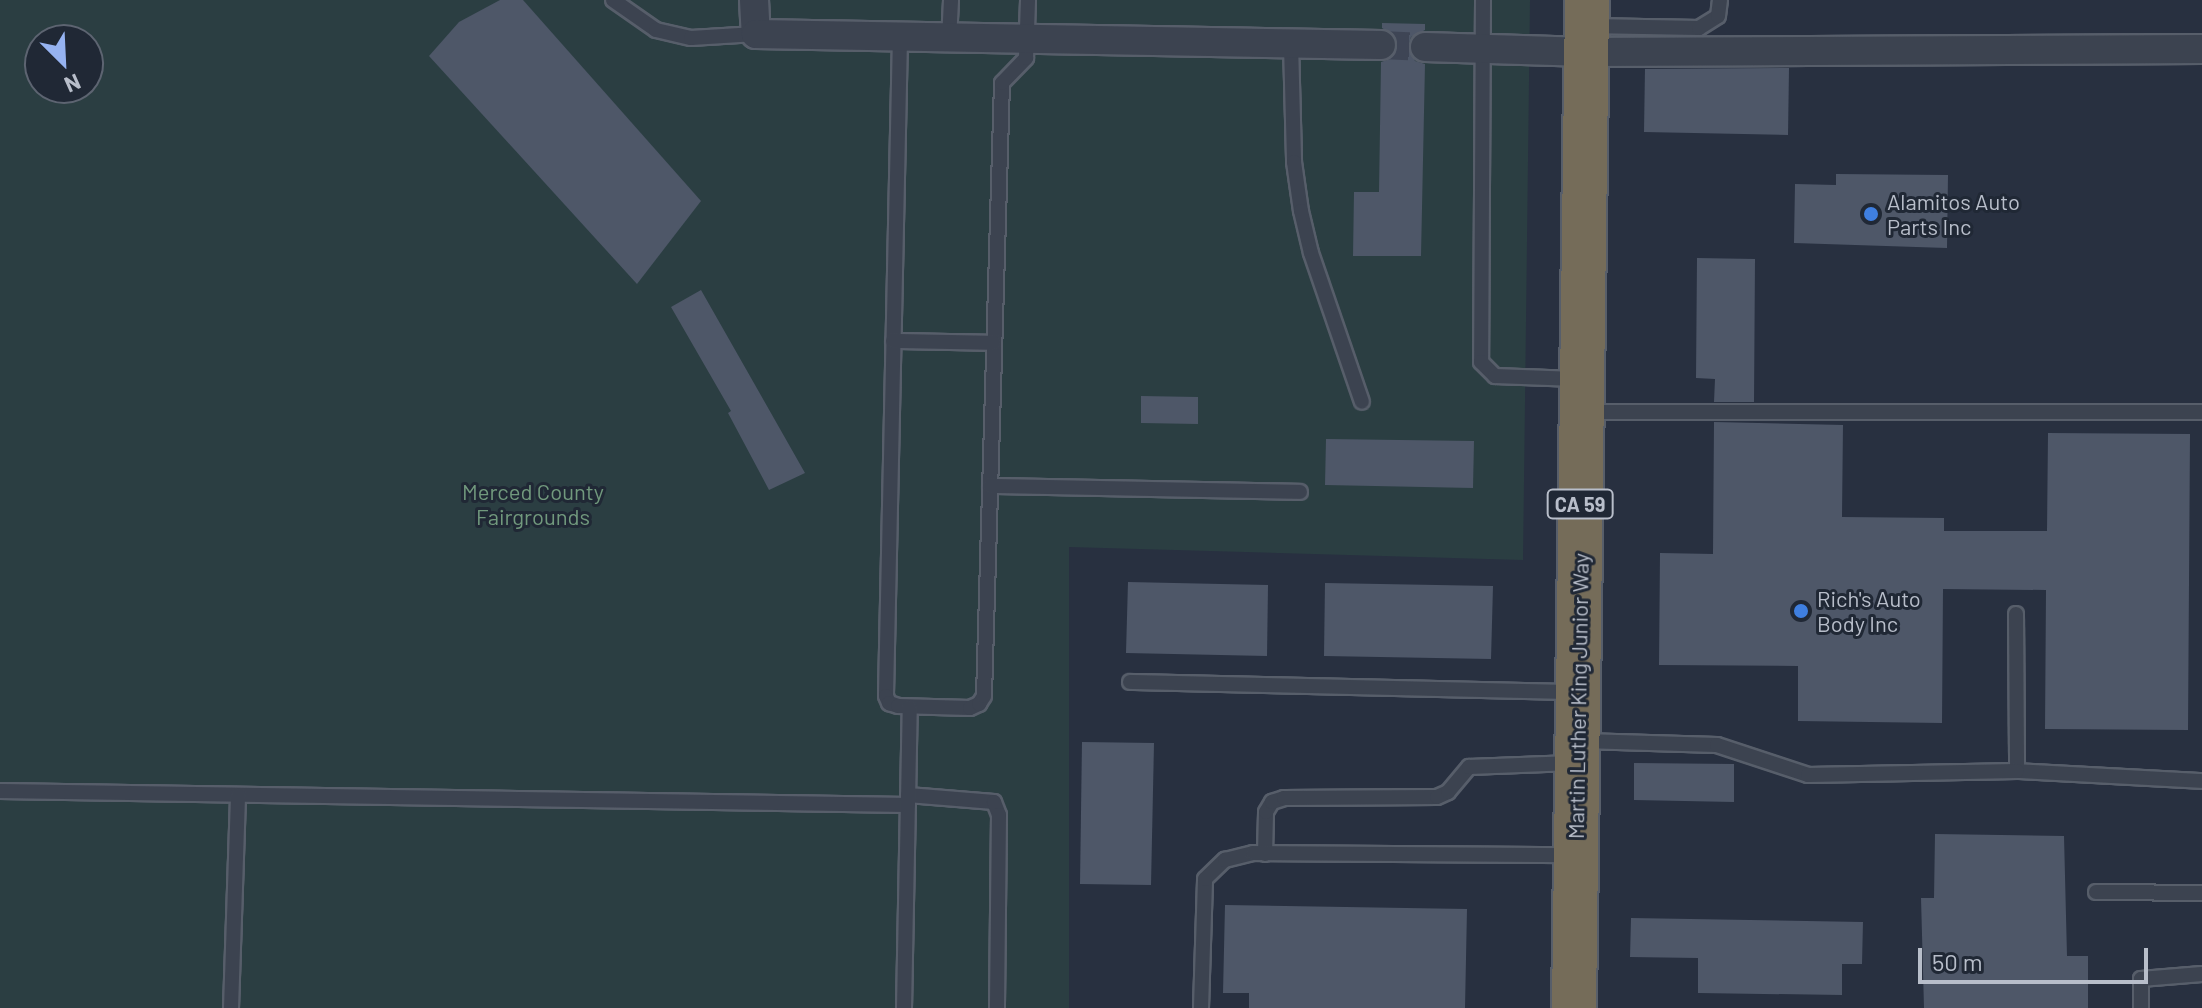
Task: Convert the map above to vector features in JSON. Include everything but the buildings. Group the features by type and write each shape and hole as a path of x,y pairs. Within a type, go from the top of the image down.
{"highway":[{"name":"Martin Luther King Junior Way","path":"1574,1008 1587,26"}],"street":[{"path":"754,0 756,34 949,40 1381,45"},
{"path":"1425,47 1484,51 1587,26 2202,49"}],"lane":[{"path":"613,0 656,30 668,33 691,38 756,34"},
{"path":"949,40 951,0"},
{"path":"900,37 886,696 889,703 910,707 970,708 979,704 984,696 1002,83 1026,58 1028,0"},
{"path":"1483,0 1481,362 1495,376 1672,412 2202,412"},
{"path":"1587,26 1699,28 1718,16 1720,0"},
{"path":"1291,44 1294,162 1301,211 1311,253 1362,402"},
{"path":"893,341 994,343"},
{"path":"990,486 1300,492"},
{"path":"2016,614 2017,771"},
{"path":"1130,682 1577,692"},
{"path":"904,1008 910,707"},
{"path":"1265,854 1266,812 1272,802 1284,798 1437,797 1448,792 1469,767 1576,752 1717,745 1808,775 2017,771 2202,781"},
{"path":"0,791 994,802 999,815 997,1008"},
{"path":"231,1008 238,795"},
{"path":"1201,1008 1205,879 1225,860 1239,855 1265,854 1576,855"},
{"path":"2096,892 2202,893"},
{"path":"2141,1008 2141,979 2202,974"}],"green space":[{"name":"Merced County Fairgrounds","path":"0,0 1530,0 1523,560 1069,547 1069,1008 0,1008"}],"tunnel":[{"path":"1381,45 1425,47"}],"place":[{"name":"Alamitos Auto Parts Inc","path":"1871,214"},
{"name":"Rich's Auto Body Inc","path":"1801,611"}]}
